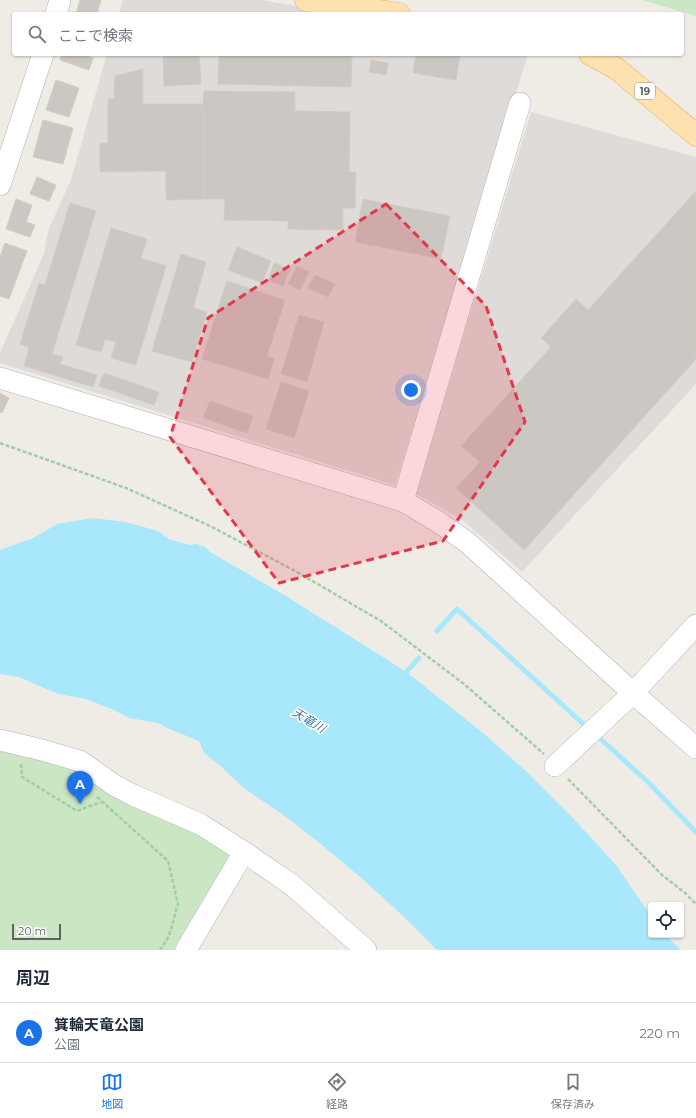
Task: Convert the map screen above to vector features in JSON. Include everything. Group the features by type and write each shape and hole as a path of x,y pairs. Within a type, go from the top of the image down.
{"main road":[{"path":"306,0 386,12"},
{"name":"19","path":"594,56 617,69 696,135"}],"street":[{"path":"57,12 60,0"},
{"path":"0,185 42,56"},
{"path":"403,501 520,102"},
{"path":"0,378 403,501 437,521 468,543 696,748"},
{"path":"555,766 634,693 696,625"},
{"path":"0,740 42,750 80,762 114,785 133,795 200,824 292,885 366,950"},
{"path":"186,950 244,852"}],"path":[{"path":"0,444 126,488 212,526 297,572 380,620 464,684 540,750 662,875 684,892 696,904"},
{"path":"28,763 21,762 22,777 77,811 101,802"},
{"path":"96,796 168,861 178,904 169,936 160,950"}],"highlighted area":[{"path":"386,204 486,306 525,422 443,541 279,583 170,437 208,318"}],"shaded area":[{"path":"123,0 261,0 332,12 120,12"},
{"path":"106,56 527,56 395,485 0,363 0,353 44,254 48,231 71,180"},
{"path":"531,112 696,157 696,384 522,572 461,519 416,494"}],"green space":[{"path":"642,0 696,0 696,16"},
{"path":"0,735 88,759 233,849 173,950 0,950"}],"water":[{"name":"天竜川","path":"93,518 126,522 158,531 169,539 189,545 196,544 205,547 210,552 281,593 409,674 483,733 525,770 572,817 616,865 648,912 648,938 669,938 681,950 437,950 402,915 360,877 282,814 245,789 204,753 199,741 158,723 129,718 114,710 86,699 58,694 19,677 0,674 0,550 33,538 57,524"}],"building":[{"path":"80,0 101,0 98,12 77,12"},
{"path":"61,56 88,56 93,58 89,70 60,60"},
{"path":"163,56 199,56 201,84 164,86"},
{"path":"219,56 352,56 351,87 218,84"},
{"path":"416,56 460,56 456,80 413,73"},
{"path":"371,60 388,63 386,75 369,72"},
{"path":"143,69 143,104 203,104 203,199 166,200 166,171 100,172 100,143 108,143 108,99 114,99 115,76"},
{"path":"56,80 79,88 69,117 46,110"},
{"path":"204,91 295,92 295,111 350,112 349,172 356,172 355,208 343,208 343,230 288,229 288,221 224,220 225,199 203,199"},
{"path":"43,120 73,128 63,164 33,157"},
{"path":"37,177 56,185 49,201 30,194"},
{"path":"696,191 696,359 524,550 456,488 480,462 461,446 551,347 541,338 576,299 588,310"},
{"path":"16,199 32,205 26,222 35,225 30,237 6,229"},
{"path":"363,199 450,216 441,259 355,242"},
{"path":"70,203 96,211 52,354 63,357 60,364 97,375 93,387 24,366 29,347 20,344 39,283 45,285"},
{"path":"111,228 147,239 141,258 166,266 136,365 111,358 116,342 105,339 101,352 76,345"},
{"path":"5,243 27,251 9,299 0,296 0,257"},
{"path":"237,247 271,261 262,283 228,270"},
{"path":"181,254 206,262 193,308 207,312 192,362 152,351"},
{"path":"274,263 290,269 283,286 268,280"},
{"path":"297,266 309,272 300,290 288,284"},
{"path":"315,275 335,284 328,297 308,288"},
{"path":"227,281 285,300 267,356 274,359 268,379 202,359"},
{"path":"299,315 324,322 307,382 281,374"},
{"path":"104,373 159,392 154,405 99,386"},
{"path":"281,382 309,391 294,438 266,429"},
{"path":"0,393 9,398 2,413 0,412"},
{"path":"210,401 253,416 247,433 203,418"}],"waterway":[{"path":"437,631 457,609 589,729"},
{"path":"402,677 419,658"},
{"path":"595,734 648,782 696,832"}],"place":[{"name":"箕輪天竜公園","path":"80,804"}]}
